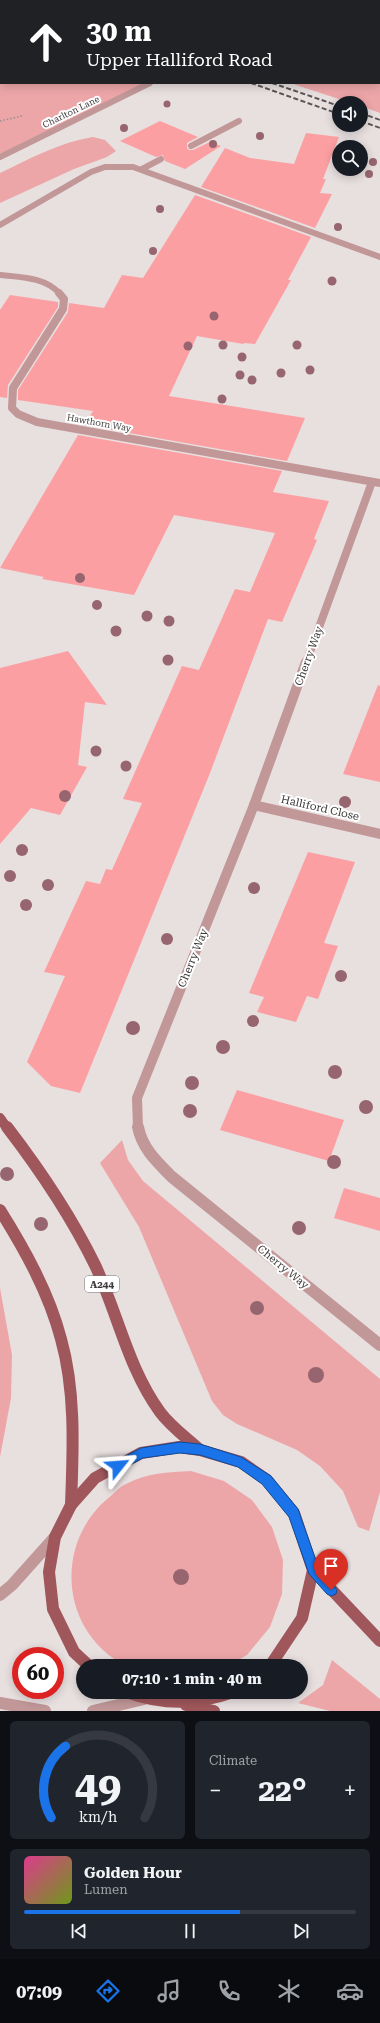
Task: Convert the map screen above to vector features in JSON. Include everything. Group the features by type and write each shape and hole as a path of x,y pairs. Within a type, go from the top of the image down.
{"main road":[{"name":"A244","path":"0,1118 23,1147 62,1205 95,1266 138,1375 153,1400 161,1413 200,1450"},
{"path":"0,1210 43,1284 62,1340 72,1415 74,1452 71,1505"},
{"path":"82,1659 74,1652 53,1609 48,1572 55,1537 71,1505 95,1478 141,1453 180,1448 200,1450 241,1462 267,1480 294,1513 313,1570 380,1641"},
{"path":"275,1659 302,1618 313,1570"},
{"path":"144,1699 184,1704 214,1711"},
{"path":"184,1704 204,1699"}],"street":[{"name":"Charlton Lane","path":"0,157 148,84"},
{"path":"191,146 239,121"},
{"path":"142,169 161,159"},
{"path":"0,225 91,172 105,167 118,166 142,169 380,257"},
{"name":"Hawthorn Way","path":"0,275 46,282 58,290 64,299 63,309 13,388 10,403 12,411 20,416 37,422 376,482"},
{"name":"Cherry Way","path":"376,482 254,805 137,1098 136,1124 144,1146 154,1160 172,1177 380,1345"},
{"name":"Halliford Close","path":"254,805 380,834"},
{"path":"0,1595 12,1585 55,1537"},
{"path":"93,1711 144,1699"},
{"path":"0,1703 45,1711"}],"shaded area":[{"path":"0,84 148,84 0,157"},
{"path":"293,84 380,84 380,113 368,109 368,96 332,97"},
{"path":"93,137 105,140 116,151 107,157 74,169 0,203 0,173 57,147 81,139"},
{"path":"122,1140 128,1160 143,1181 380,1379 380,1492 369,1531 358,1527 343,1491 320,1466 297,1450 237,1424 223,1415 212,1401 139,1227 100,1163"},
{"path":"0,1288 12,1355 11,1398 0,1457"},
{"path":"191,1471 224,1481 252,1500 272,1527 283,1560 282,1594 270,1627 247,1655 240,1659 116,1659 104,1651 87,1631 77,1609 72,1585 73,1560 80,1536 93,1514 124,1485 142,1477"},
{"path":"332,1660 380,1699 380,1711 330,1711 298,1703 304,1699 308,1699 308,1696 323,1685"}],"building":[{"path":"160,121 198,137 187,143 187,148 189,150 193,150 210,142 221,146 185,169 165,161 163,155 156,157 120,141"},
{"path":"306,133 339,137 338,140 332,140 332,155 323,179 326,179 320,193 332,194 315,228 201,187 225,148 250,158 294,164"},
{"path":"195,195 311,237 288,280 291,280 255,344 243,344 197,336 169,396 305,418 287,461 84,425 93,411 18,400 18,390 68,312 69,303 104,308 122,275 143,278"},
{"path":"10,295 58,302 58,307 8,385 7,398 0,397 0,310"},
{"path":"78,435 282,471 273,492 329,501 314,539 317,540 282,622 268,619 210,773 80,1093 51,1086 27,1062 65,976 44,972 86,881 100,884 106,869 112,870 142,803 123,799 182,666 199,670 235,589 250,592 275,533 174,515 134,595 42,579 44,577 0,568"},
{"path":"68,651 107,705 85,702 78,765 87,767 60,815 31,808 0,844 0,668"},
{"path":"378,685 380,686 380,782 343,774"},
{"path":"308,852 355,862 324,943 338,946 318,999 307,996 296,1022 257,1012 264,997 249,993"},
{"path":"237,1090 344,1120 329,1161 220,1130"},
{"path":"344,1188 380,1198 380,1231 334,1218"}],"railway":[{"path":"254,84 332,112"},
{"path":"275,84 332,104"},
{"path":"368,116 380,120"},
{"path":"368,124 380,128"}],"route":[{"path":"118,1466 141,1453 180,1448 200,1450 241,1462 267,1480 294,1513 313,1570 331,1590"}]}
